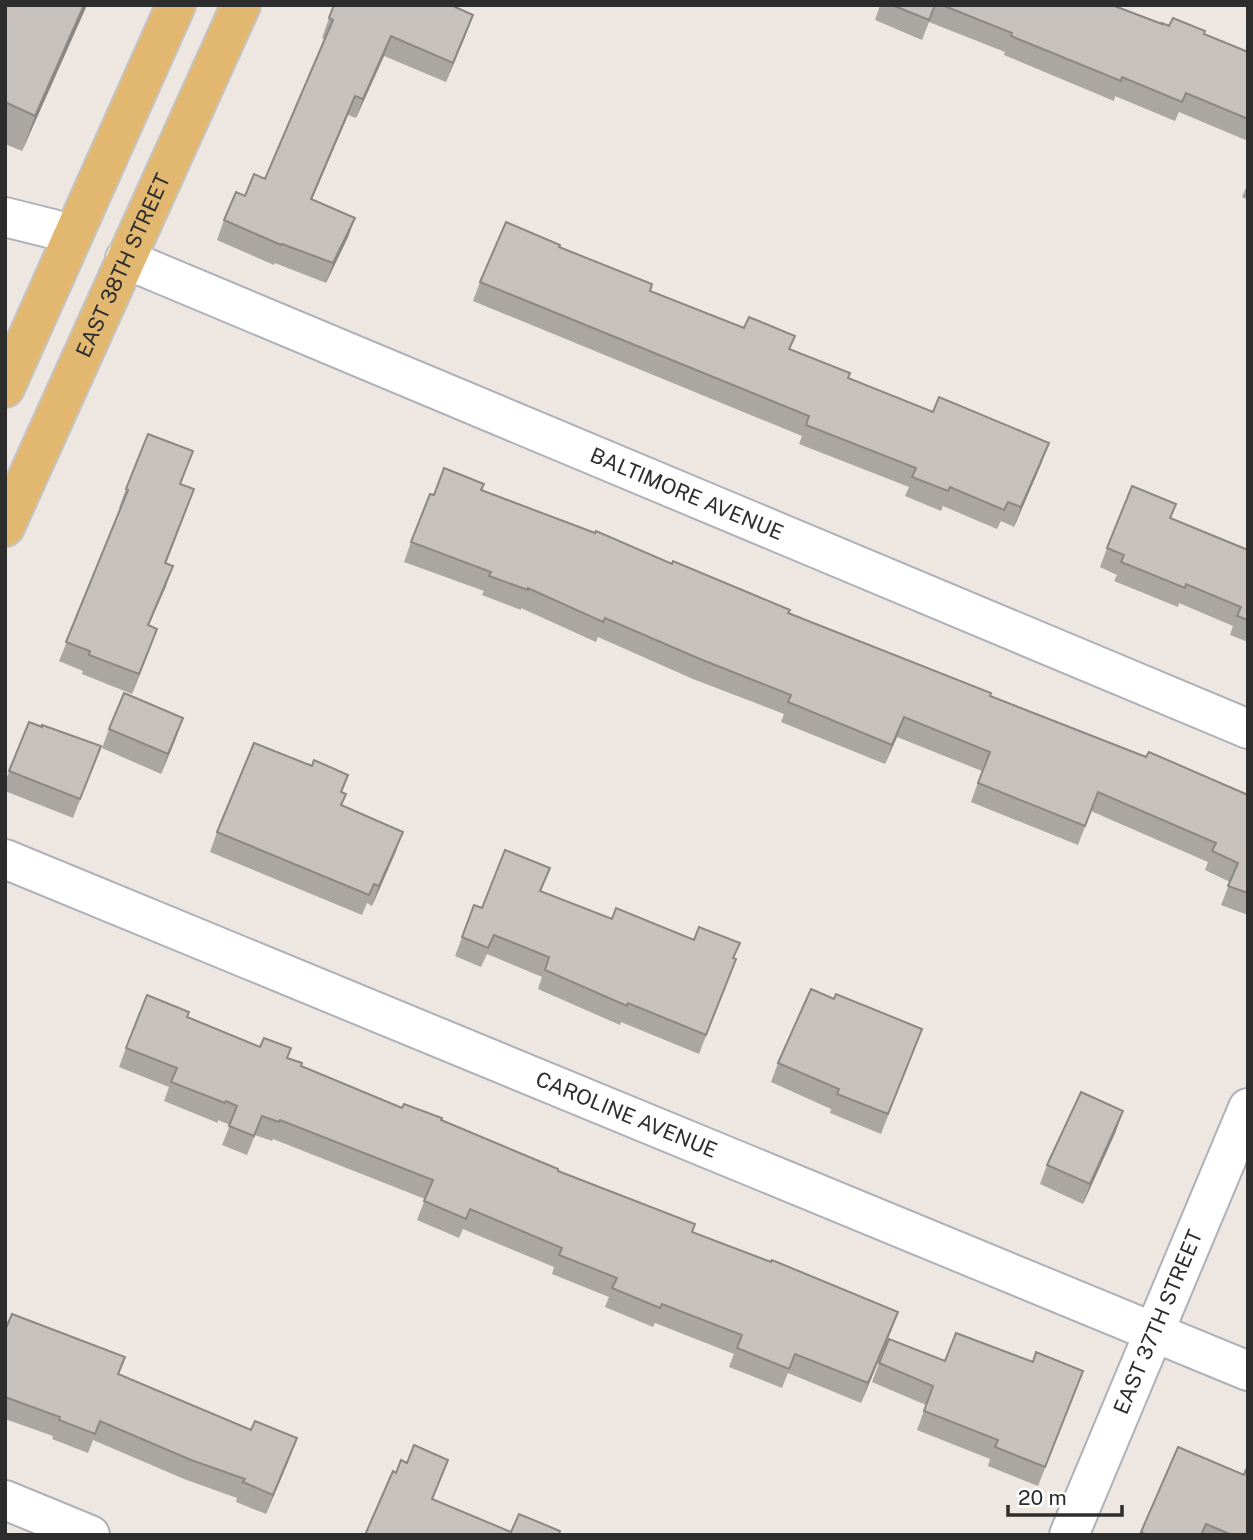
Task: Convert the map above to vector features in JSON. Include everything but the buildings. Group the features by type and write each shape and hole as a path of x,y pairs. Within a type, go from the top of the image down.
{"main road":[{"path":"5,388 176,5"},
{"name":"EAST 38TH STREET","path":"5,527 241,5"}],"street":[{"path":"5,216 53,229 71,238"},
{"name":"BALTIMORE AVENUE","path":"125,259 1248,729"},
{"name":"CAROLINE AVENUE","path":"5,859 1248,1371"},
{"name":"EAST 37TH STREET","path":"1069,1535 1248,1108"},
{"path":"5,1500 90,1535"}]}
